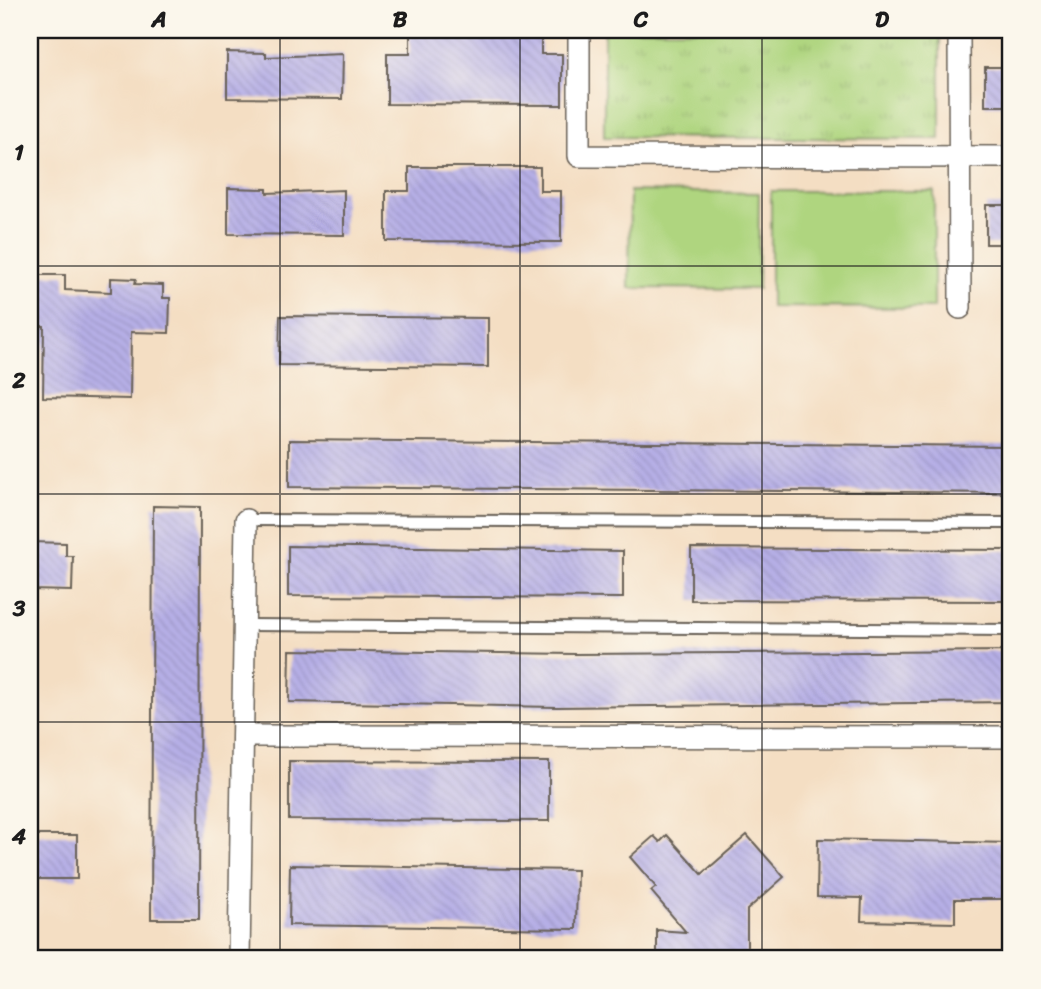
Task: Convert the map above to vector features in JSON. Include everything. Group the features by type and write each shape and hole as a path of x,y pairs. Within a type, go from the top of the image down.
{"street":[{"path":"579,30 579,156 1011,157"},
{"path":"959,30 960,308"},
{"path":"239,959 246,520"},
{"path":"243,736 1011,737"}],"lane":[{"path":"246,520 1011,523"},
{"path":"244,625 1011,630"}],"green space":[{"path":"604,30 940,30 940,139 604,137"},
{"path":"630,191 759,193 758,289 629,288"},
{"path":"771,191 934,191 934,308 771,307"}],"building":[{"path":"410,30 541,30 541,54 562,54 562,105 387,104 387,54 410,54"},
{"path":"227,52 266,53 266,57 343,54 342,99 227,98"},
{"path":"985,67 1011,67 1011,106 985,106"},
{"path":"409,167 540,167 540,191 561,191 561,242 386,241 386,191 409,191"},
{"path":"228,188 267,189 267,193 344,190 344,235 228,234"},
{"path":"986,205 1011,205 1011,244 986,244"},
{"path":"36,275 65,275 65,290 111,292 111,278 136,279 135,284 163,285 163,298 170,298 169,333 131,332 130,399 43,397 44,326 30,326 30,281 36,281"},
{"path":"280,316 488,318 488,367 279,365"},
{"path":"289,440 1011,446 1011,493 289,487"},
{"path":"153,506 200,507 199,919 151,919"},
{"path":"30,542 66,543 66,556 73,556 72,591 30,590"},
{"path":"288,546 623,551 623,598 288,596"},
{"path":"691,548 1011,550 1011,601 691,600"},
{"path":"290,650 575,654 1011,651 1011,702 557,707 289,702"},
{"path":"289,761 549,762 549,821 289,820"},
{"path":"30,835 77,835 77,879 30,879"},
{"path":"667,835 702,874 747,835 784,877 747,910 747,959 657,959 657,930 686,932 651,891 656,887 630,857 654,836 660,842"},
{"path":"818,839 1011,843 1011,899 955,899 955,923 861,921 862,898 817,897"},
{"path":"290,865 577,870 576,929 289,925"}]}
